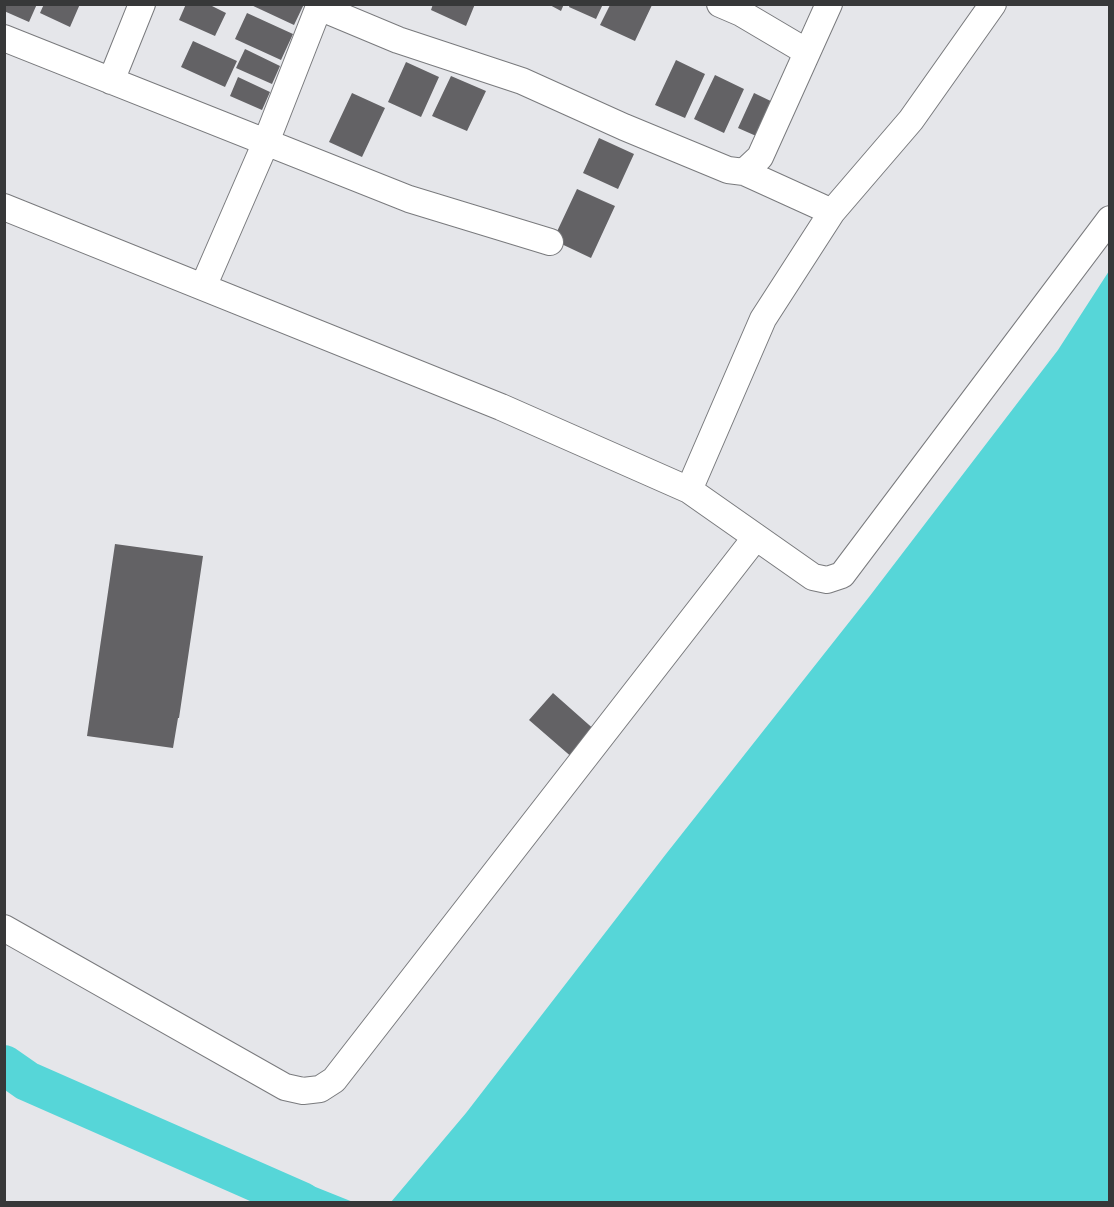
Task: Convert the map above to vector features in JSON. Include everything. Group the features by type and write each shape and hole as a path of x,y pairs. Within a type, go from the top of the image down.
{"street":[{"path":"111,81 142,4"},
{"path":"720,4 741,13 807,52"},
{"path":"744,172 760,157 829,4"},
{"path":"689,490 763,319 832,213 911,120 993,4"},
{"path":"203,287 266,142 320,6 398,40 522,81 728,170 744,172 832,213"},
{"path":"4,38 409,199 550,242"},
{"path":"4,207 501,407 689,490 813,577 827,580 842,575 1110,219"},
{"path":"4,928 285,1087 303,1091 320,1089 333,1080 756,537"}],"water":[{"path":"1109,271 1109,1202 391,1202 466,1113 869,597 1058,350"},
{"path":"283,1174 353,1202 262,1202 267,1187"}],"building":[{"path":"4,4 37,4 29,22 4,11"},
{"path":"44,4 80,4 70,27 40,13"},
{"path":"186,4 208,4 226,13 215,36 179,20"},
{"path":"249,4 304,4 294,25"},
{"path":"433,4 475,4 466,26 431,10"},
{"path":"548,4 564,4 561,11"},
{"path":"570,4 603,4 596,19 569,7"},
{"path":"610,5 652,5 635,41 600,25"},
{"path":"247,13 293,34 281,60 235,39"},
{"path":"193,41 237,61 225,87 181,67"},
{"path":"245,49 280,66 272,84 236,68"},
{"path":"676,60 705,74 685,118 655,105"},
{"path":"406,62 439,77 421,117 388,102"},
{"path":"715,75 744,89 724,133 694,119"},
{"path":"451,76 486,91 467,131 432,116"},
{"path":"238,77 270,92 262,110 230,96"},
{"path":"352,93 385,108 362,157 329,142"},
{"path":"754,93 779,105 763,139 738,128"},
{"path":"599,138 634,154 618,189 583,173"},
{"path":"577,189 615,206 591,258 553,240"},
{"path":"115,544 203,556 173,748 87,736"},
{"path":"553,693 597,732 574,759 529,720"}],"waterway":[{"path":"4,1065 27,1081 302,1202"}]}
